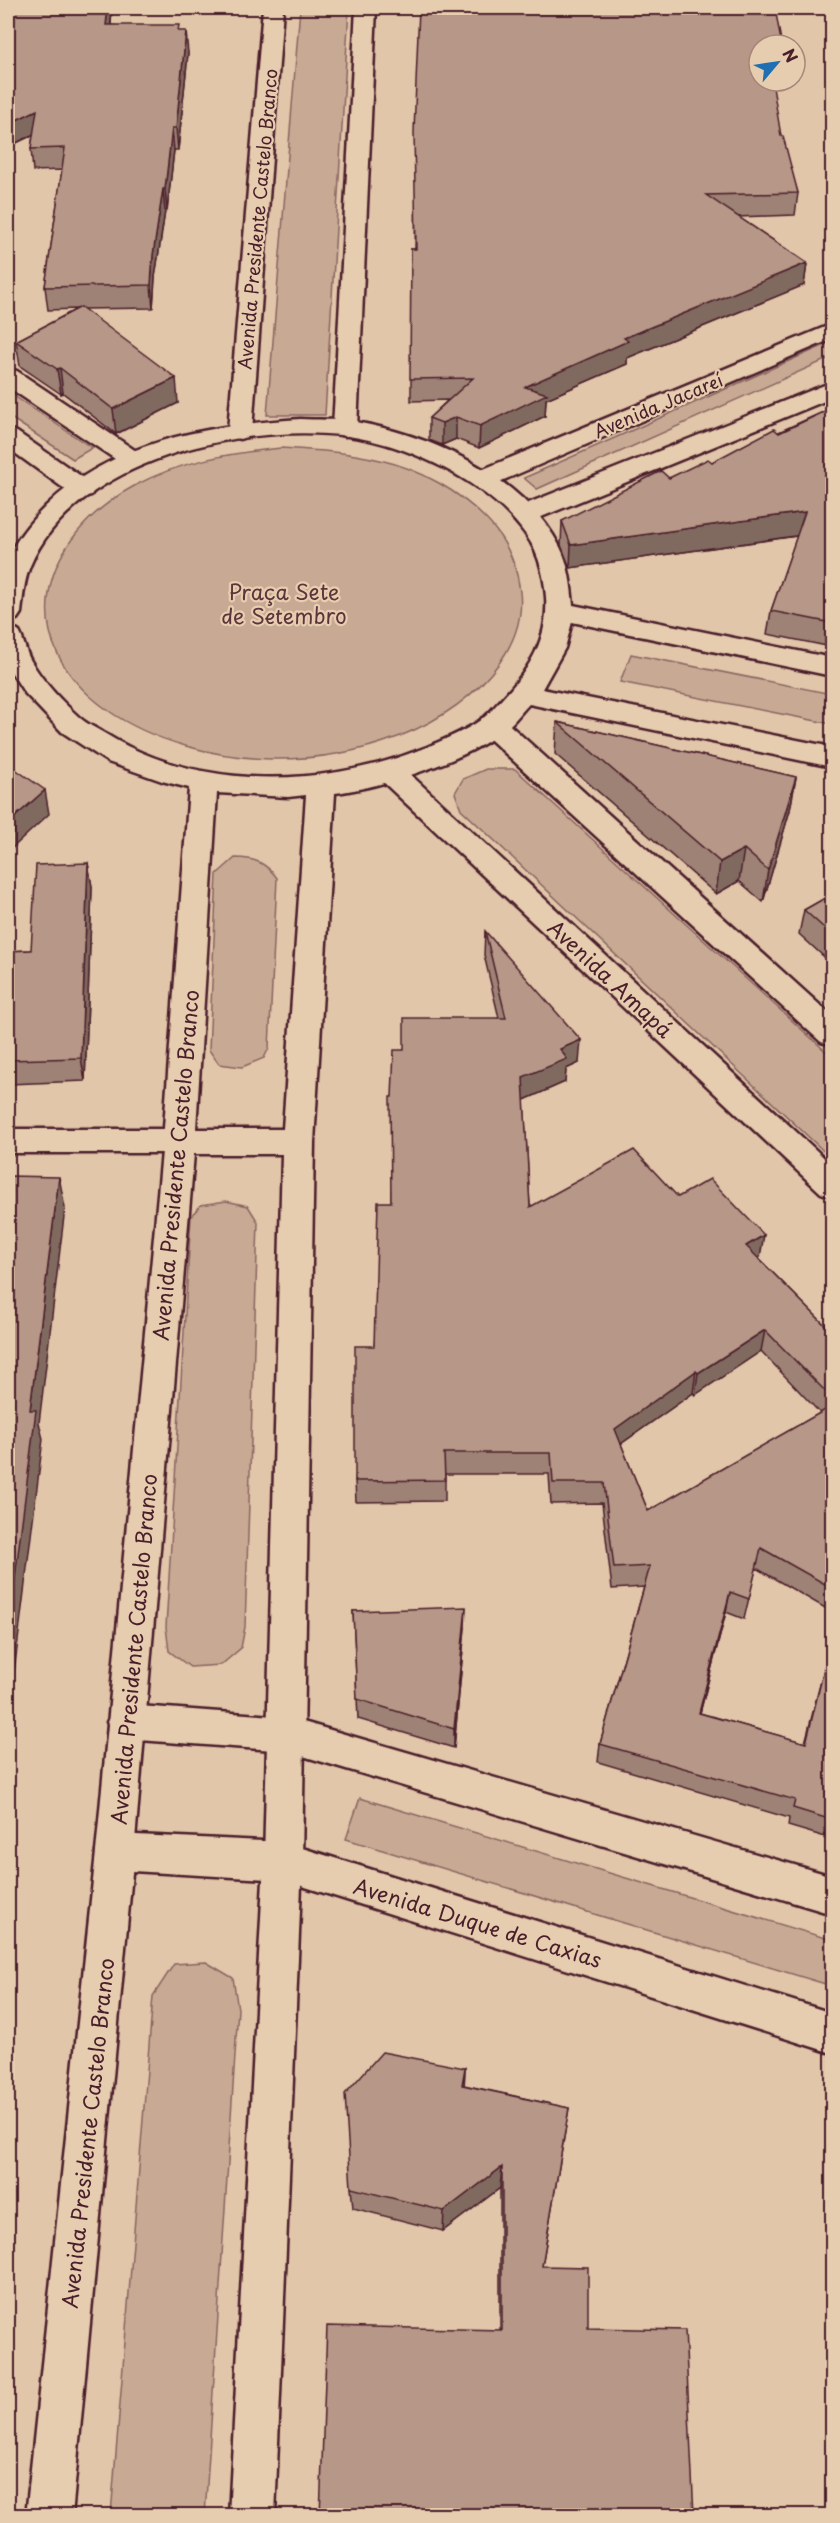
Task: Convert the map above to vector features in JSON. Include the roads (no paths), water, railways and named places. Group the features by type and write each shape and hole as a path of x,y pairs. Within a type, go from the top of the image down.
{"main road":[{"name":"Avenida Presidente Castelo Branco","path":"240,431 273,8"},
{"path":"345,428 366,8"},
{"name":"Avenida Jacareí","path":"483,479 832,331"},
{"path":"8,376 133,460"},
{"path":"525,514 832,389"},
{"path":"8,613 13,565 55,512 82,489 133,460 198,438 240,431 292,427 345,428 423,449 455,462 483,479 506,495 525,514 546,544 558,576 561,611 555,639 542,668 523,694 492,725 433,757 390,772 321,786 262,787 204,782 156,769 113,752 77,729 46,703 26,674 8,641"},
{"path":"8,437 82,489"},
{"path":"561,611 832,668"},
{"path":"523,694 832,757"},
{"path":"492,725 832,1034"},
{"name":"Avenida Amapá","path":"390,772 832,1184"},
{"name":"Avenida Presidente Castelo Branco","path":"49,2516 115,1852 179,1141 204,782"},
{"path":"252,2516 283,1861 298,1142 321,786"},
{"path":"8,1141 298,1142"},
{"path":"126,1722 286,1734 832,1895"},
{"name":"Avenida Duque de Caxias","path":"115,1852 283,1861 832,2033"}],"park label":[{"name":"Praça Sete de Setembro","path":"284,603"}]}
